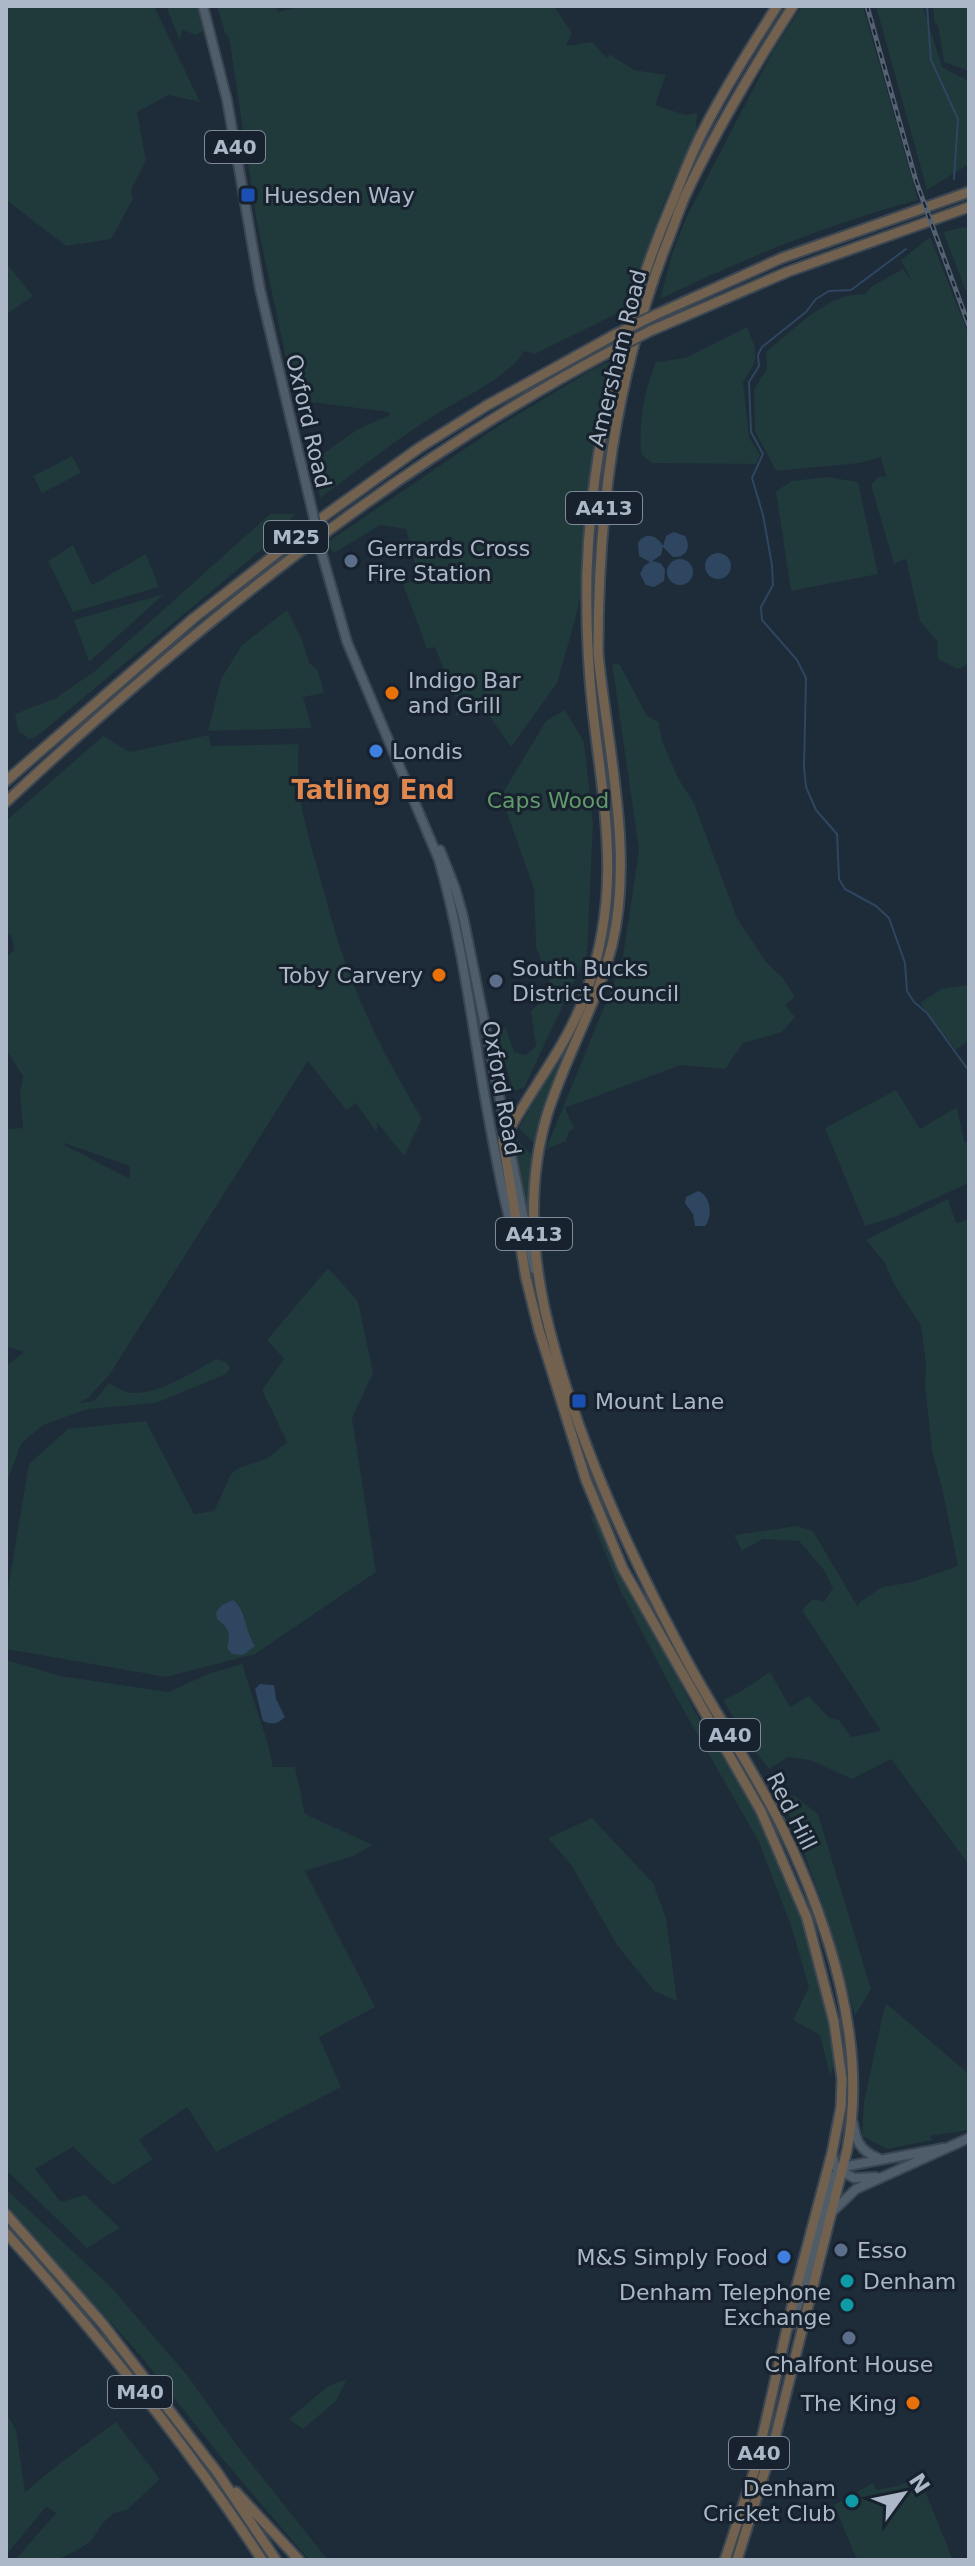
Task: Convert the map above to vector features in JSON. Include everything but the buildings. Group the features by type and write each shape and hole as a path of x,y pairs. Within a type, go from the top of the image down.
{"highway":[{"name":"A413","path":"520,1251 503,1144 566,1039 586,995 600,950 604,924 608,832 593,710 587,573 605,409 652,251 701,134 741,61 777,6"},
{"name":"Amersham Road","path":"545,1312 533,1217 537,1155 547,1113 606,964 618,904 619,834 598,653 604,511 617,410 646,301 684,199 742,86 793,6"},
{"name":"M25","path":"6,781 170,638 327,514 475,412 616,334 782,258 969,192"},
{"name":"M25","path":"6,802 146,678 334,525 461,438 650,331 787,272 969,207"},
{"name":"Red Hill","path":"520,1251 548,1361 586,1480 623,1569 761,1811 807,1918 834,2022 842,2079 841,2107 784,2345"},
{"name":"Red Hill","path":"545,1312 594,1465 636,1562 693,1671 783,1829 821,1922 848,2021 853,2060 853,2123 841,2171"},
{"name":"A40","path":"737,2560 774,2442 841,2171"},
{"name":"M40","path":"6,2214 102,2323 217,2472 276,2560"},
{"name":"M40","path":"6,2233 114,2357 200,2469 262,2560"},
{"name":"A40","path":"725,2560 755,2469 784,2345"},
{"name":"M40","path":"217,2472 299,2560"}],"main road":[{"name":"Oxford Road","path":"203,6 227,100 260,289 320,547 347,642 439,860 465,974 496,1160 520,1251"},
{"name":"A40","path":"389,739 447,865 459,902 545,1312"},
{"path":"465,974 473,968"},
{"path":"853,2123 862,2148 880,2159"},
{"path":"832,2212 856,2189 969,2138"},
{"path":"784,2345 803,2291 832,2177 848,2166 944,2148"},
{"path":"832,2153 836,2168 854,2178 884,2175"}],"green space":[{"path":"6,6 154,6 200,102 169,95 137,112 146,160 131,190 133,199 111,239 66,246 6,200"},
{"path":"166,6 200,6 206,29 196,35 182,30 180,41"},
{"path":"217,6 275,6 278,12 303,6 554,6 572,33 566,46 592,42 607,58 610,54 634,70 666,75 655,105 685,115 697,113 696,132 663,205 628,308 535,354 524,351 498,377 410,432 320,498 313,461 358,429 390,415 388,412 295,400 257,223 229,37"},
{"path":"802,6 863,6 918,200 786,244 660,299 686,218 773,51"},
{"path":"876,6 923,6 942,67 969,81 969,164 927,190"},
{"path":"933,6 969,6 969,71 944,62"},
{"path":"969,226 969,299 943,232"},
{"path":"930,237 969,335 969,663 958,669 938,659 937,641 920,621 906,559 894,564 871,485 879,476 886,477 881,457 860,463 776,471 755,431 754,389 767,369 766,352 812,314 838,299 864,295 871,287 903,269 913,283 901,260"},
{"path":"6,263 33,296 6,315"},
{"path":"747,327 756,356 743,382 749,437 760,455 756,464 652,463 641,454 641,430 645,396 656,362 685,358"},
{"path":"615,359 583,584 574,624 557,683 511,747 485,710 455,716 458,705 435,647 427,649 403,584 419,579 406,529 380,525 334,553 326,543 497,427"},
{"path":"72,456 81,473 42,493 33,476"},
{"path":"827,477 858,482 878,574 791,591 776,492 791,481"},
{"path":"270,514 295,514 266,546 35,738 29,739 18,731 15,714 56,698 95,671"},
{"path":"73,545 92,585 146,554 159,587 73,612 48,561"},
{"path":"164,594 89,662 74,620"},
{"path":"287,610 309,662 318,671 324,693 303,697 312,728 208,731 221,679 242,645"},
{"name":"Caps Wood","path":"612,663 620,665 647,716 659,722 662,741 678,778 694,803 737,918 766,962 783,978 795,997 785,1005 795,1017 782,1032 743,1043 725,1069 681,1065 565,1108 574,1128 566,1141 546,1149 622,963 639,850"},
{"name":"Caps Wood","path":"565,710 584,742 593,823 587,954 524,1088 513,1091 495,1027 506,1028 514,1052 526,1055 536,1046 531,1011 553,991 536,947 534,889 501,796 546,721"},
{"path":"209,735 211,746 299,744 298,778 302,808 339,944 370,1022 422,1119 404,1156 377,1122 377,1133 356,1103 346,1110 308,1061 110,1374 88,1398 78,1403 94,1401 109,1383 130,1393 155,1390 217,1359 226,1362 230,1368 226,1374 156,1403 88,1409 43,1425 21,1444 6,1492 6,1366 24,1352 6,1346 6,1129 23,1128 20,1094 23,1076 6,1050 6,958 14,950 11,934 6,935 6,821 103,736 130,752","holes":["64,1143 130,1166 130,1179 63,1144"]},
{"path":"969,985 969,1040 956,1050 920,1003 941,989"},
{"path":"579,1030 536,1146 519,1128 575,1031"},
{"path":"896,1090 920,1129 957,1107 964,1142 969,1142 969,1183 892,1218 865,1226 825,1128"},
{"path":"515,1138 534,1157 528,1224 512,1141"},
{"path":"948,1199 956,1223 969,1220 969,1860 966,1861 891,1759 852,1779 810,1760 788,1757 769,1769 744,1736 723,1700 770,1672 790,1707 809,1696 829,1718 839,1720 851,1737 881,1731 802,1610 813,1599 824,1602 833,1588 824,1570 799,1541 763,1539 742,1551 734,1535 797,1526 813,1531 858,1607 860,1602 882,1587 912,1582 958,1566 932,1451 921,1326 894,1284 885,1263 866,1240"},
{"path":"328,1268 358,1301 373,1373 352,1418 376,1572 255,1654 166,1677 6,1649 6,1600 29,1464 68,1429 146,1421 194,1514 214,1511 231,1474 268,1458 287,1442 262,1390 284,1359 267,1340"},
{"path":"590,1515 598,1519 695,1712 745,1794 776,1854 808,1938 825,2007 836,2059 830,2076 820,2035 793,2020 809,1987 791,1926 759,1842 676,1697 620,1590"},
{"path":"6,1660 61,1676 168,1692 208,1674 242,1664 273,1767 295,1767 305,1814 373,1845 353,1856 305,1871 375,2007 319,2037 341,2087 216,2152 187,2107 139,2140 153,2159 113,2185 73,2147 35,2169 61,2202 85,2195 120,2228 87,2248 6,2170"},
{"path":"795,1796 818,1814 871,1989 855,2016 823,1906 782,1798"},
{"path":"592,1818 653,1883 666,1918 677,2001 654,1991 617,1945 572,1866 548,1838"},
{"path":"887,2004 969,2074 969,2130 929,2136 933,2140 887,2149 862,2136 864,2102"},
{"path":"6,2189 109,2285 188,2376 238,2447 328,2560 309,2560 140,2355 26,2229 6,2204"},
{"path":"347,2379 336,2401 303,2429 289,2419 327,2387"},
{"path":"6,2413 16,2430 25,2492 116,2422 160,2479 127,2510 114,2513 91,2541 79,2549 57,2560 15,2560 56,2513 46,2507 6,2555"},
{"path":"919,2476 953,2560 857,2560 834,2505 873,2483 876,2490 898,2486"}],"water":[{"path":"674,532 685,536 688,544 686,551 681,556 673,557 663,547 661,555 652,561 660,563 665,569 664,581 654,587 646,585 640,574 650,562 639,556 638,543 644,537 651,536 663,546 666,536"},
{"path":"718,553 727,557 731,566 727,575 718,579 709,575 705,566 709,557"},
{"path":"680,559 689,563 693,572 689,581 680,585 671,581 667,572 671,563"},
{"path":"698,1191 706,1197 709,1207 705,1226 695,1226 693,1214 685,1203 686,1197"},
{"path":"233,1600 241,1609 255,1646 243,1655 232,1654 227,1648 228,1632 217,1619 216,1612"},
{"path":"260,1684 274,1685 276,1699 285,1717 277,1722 263,1721 255,1689"}],"waterway":[{"path":"927,6 931,60 958,119 954,179"},
{"path":"906,249 851,290 829,291 816,299 806,312 762,347 758,355 759,366 749,382 751,432 763,454 752,478 763,515 773,585 761,607 762,620 797,660 806,678 806,787 816,810 837,834 839,879 845,889 876,906 889,918 905,963 907,991 969,1071"}],"railway":[{"path":"867,6 916,181 969,326"}],"place":[{"name":"Huesden Way","path":"248,195"},
{"name":"Gerrards Cross Fire Station","path":"351,561"},
{"name":"Indigo Bar and Grill","path":"392,693"},
{"name":"Londis","path":"376,751"},
{"name":"Toby Carvery","path":"439,975"},
{"name":"South Bucks District Council","path":"496,981"},
{"name":"Mount Lane","path":"579,1401"},
{"name":"Esso","path":"841,2250"},
{"name":"M&S Simply Food","path":"784,2257"},
{"name":"Denham","path":"847,2281"},
{"name":"Denham Telephone Exchange","path":"847,2305"},
{"name":"Chalfont House","path":"849,2338"},
{"name":"The King","path":"913,2403"},
{"name":"Denham Cricket Club","path":"852,2501"}],"district":[{"name":"Tatling End","path":"373,790"}]}
